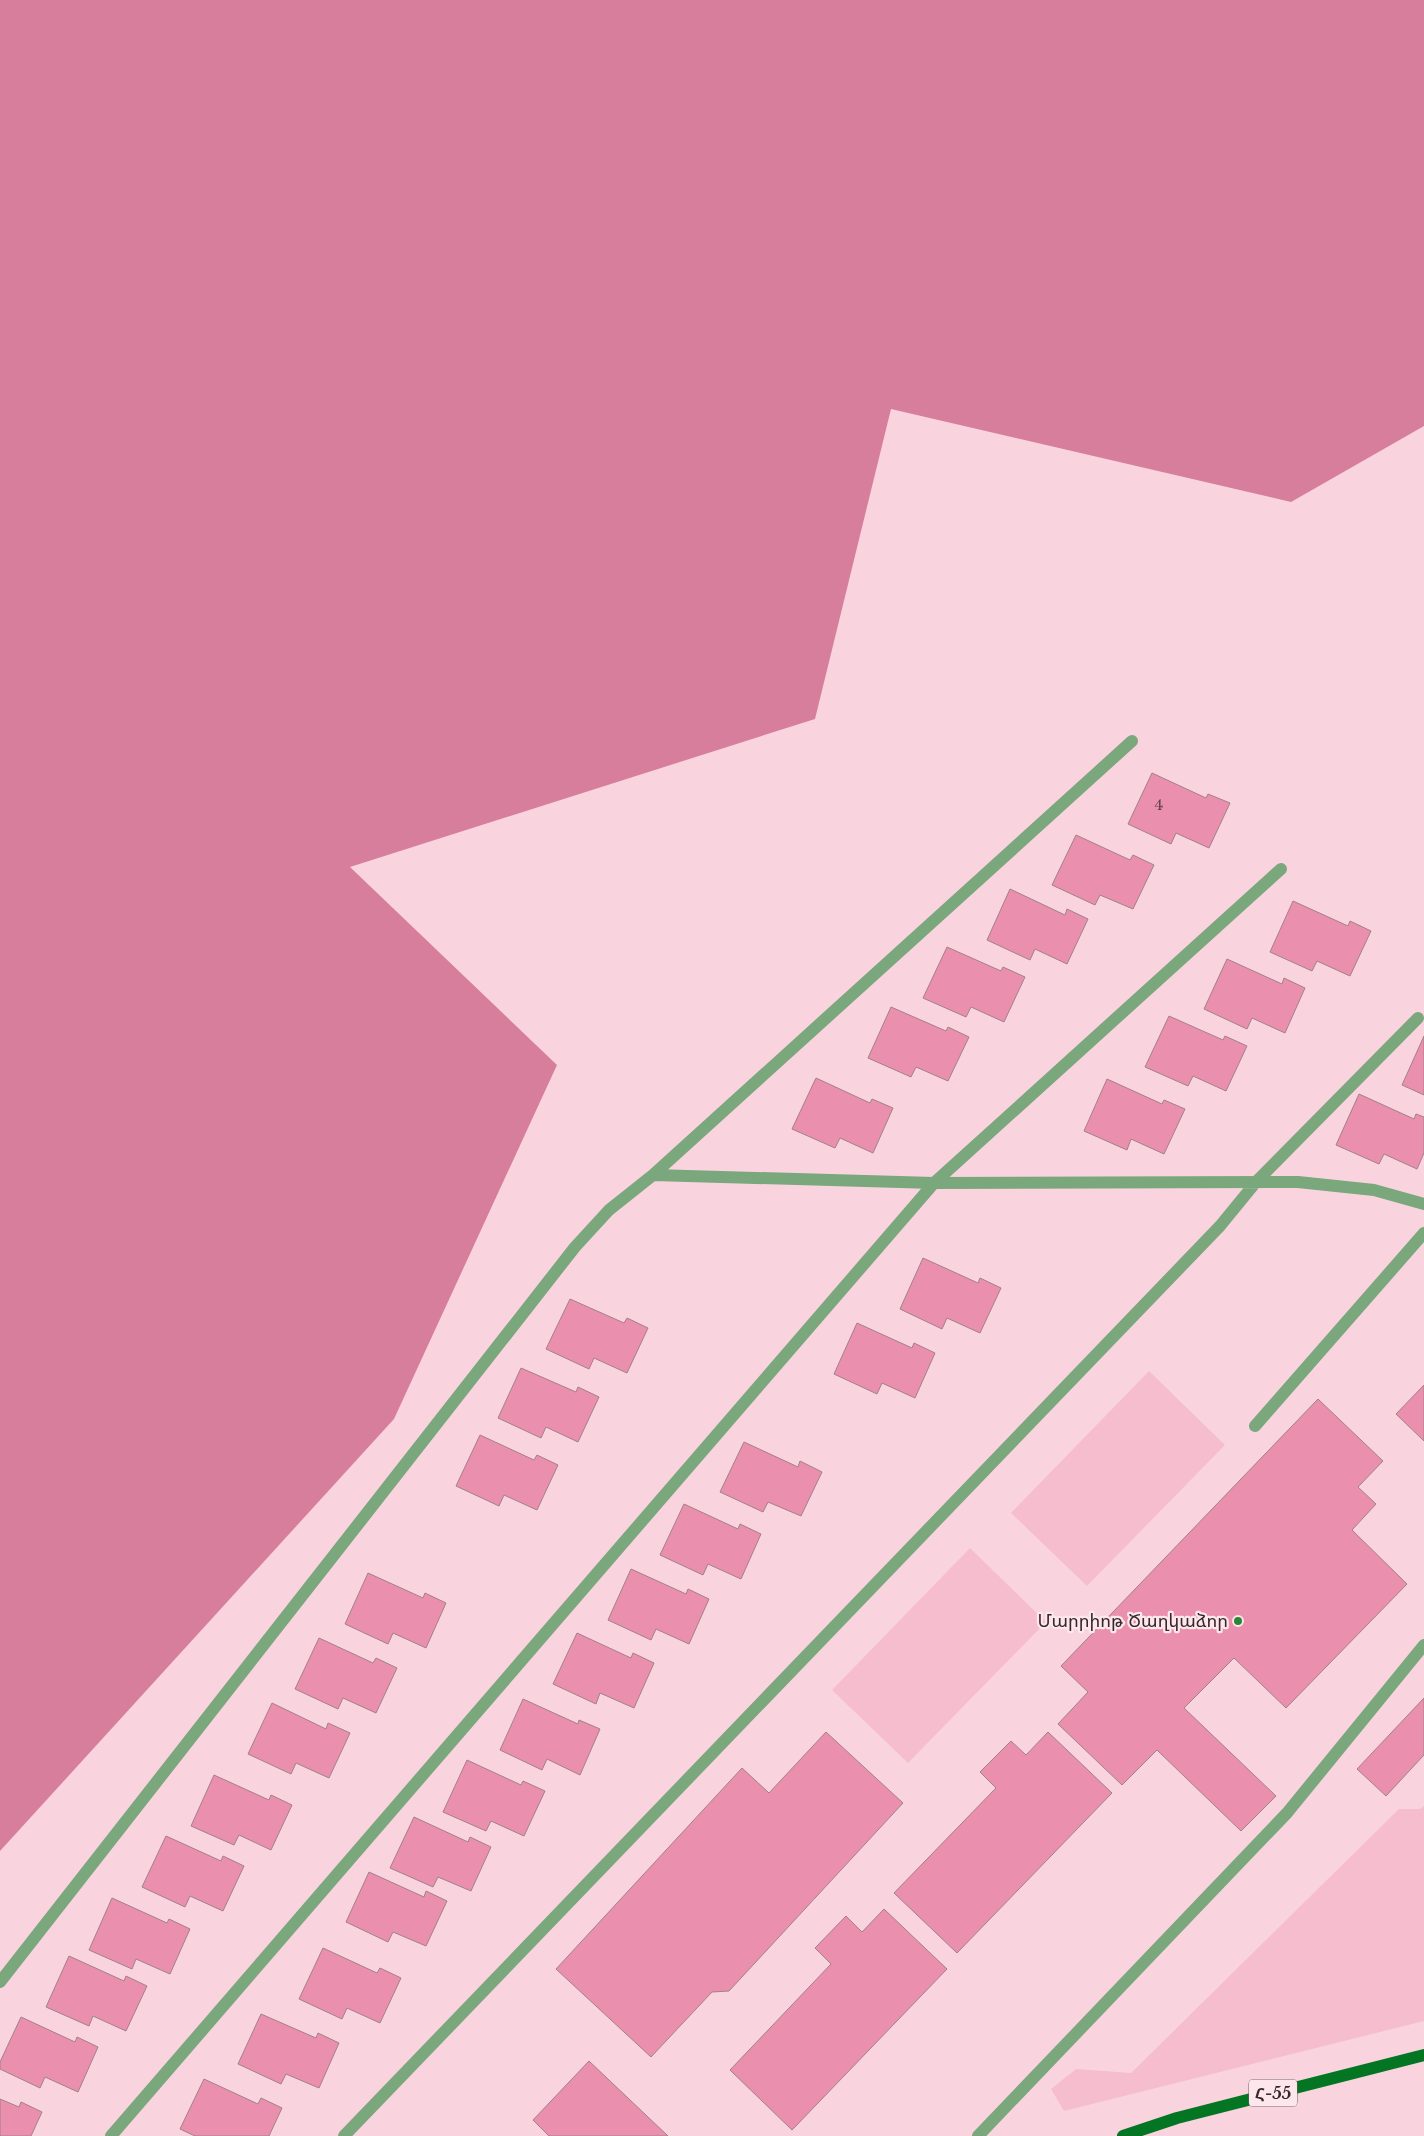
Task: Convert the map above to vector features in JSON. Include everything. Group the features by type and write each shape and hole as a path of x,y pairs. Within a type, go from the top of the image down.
{"main road":[{"name":"Հ-55","path":"1123,2136 1177,2118 1424,2055"}],"street":[{"path":"0,1982 575,1247 609,1210 653,1175 1132,741"},
{"path":"111,2136 934,1183 1281,868"},
{"path":"344,2136 1220,1226 1256,1182 1418,1018"},
{"path":"653,1175 934,1183 1298,1182 1374,1190 1424,1204"},
{"path":"1255,1426 1424,1233"},
{"path":"978,2136 1287,1813 1424,1645"}],"shaded area":[{"path":"0,0 1424,0 1424,426 1291,502 891,409 815,719 350,867 557,1065 394,1419 0,1851"},
{"path":"1149,1371 1225,1445 1087,1586 1011,1513"},
{"path":"970,1548 1046,1622 908,1763 832,1690"},
{"path":"1424,1806 1424,2021 1064,2111 1051,2089 1076,2069 1131,2073 1399,1809 1420,1809"}],"building":[{"path":"1152,773 1206,798 1208,794 1230,803 1209,848 1176,833 1171,844 1128,824"},
{"path":"1076,835 1130,860 1133,855 1154,865 1133,909 1100,895 1095,905 1052,885"},
{"path":"1010,889 1065,915 1067,909 1088,919 1067,964 1035,949 1030,960 987,940"},
{"path":"1293,901 1348,926 1350,921 1371,931 1350,976 1317,961 1312,971 1270,952"},
{"path":"947,947 1001,971 1003,967 1025,977 1004,1022 971,1007 966,1017 923,998"},
{"path":"1227,959 1282,984 1284,978 1305,988 1285,1033 1252,1018 1247,1029 1204,1009"},
{"path":"891,1007 946,1031 948,1027 969,1037 948,1081 916,1067 911,1077 868,1058"},
{"path":"1169,1016 1223,1040 1225,1036 1247,1046 1226,1091 1193,1076 1188,1086 1145,1067"},
{"path":"1424,1036 1424,1095 1402,1085"},
{"path":"816,1078 870,1103 872,1099 893,1108 873,1153 840,1138 835,1148 792,1129"},
{"path":"1107,1079 1162,1104 1164,1100 1185,1109 1164,1154 1131,1139 1127,1150 1084,1131"},
{"path":"1359,1094 1414,1119 1416,1114 1424,1117 1424,1153 1417,1169 1384,1154 1379,1164 1336,1145"},
{"path":"923,1258 978,1283 980,1278 1001,1288 980,1333 947,1318 942,1329 900,1309"},
{"path":"570,1299 624,1323 627,1318 648,1328 627,1373 594,1358 589,1369 546,1349"},
{"path":"857,1323 912,1348 914,1343 935,1353 915,1398 882,1383 877,1394 834,1374"},
{"path":"521,1368 576,1392 578,1387 599,1397 578,1442 546,1427 541,1438 498,1418"},
{"path":"1424,1385 1424,1441 1396,1414"},
{"name":"Մարրիոթ Ծաղկաձոր","path":"1318,1399 1383,1461 1358,1487 1376,1504 1352,1530 1407,1584 1286,1708 1234,1658 1184,1708 1276,1796 1241,1831 1157,1750 1122,1785 1058,1724 1088,1692 1061,1666"},
{"path":"480,1435 534,1460 537,1455 558,1465 537,1510 504,1495 499,1506 456,1486"},
{"path":"744,1442 798,1467 800,1461 822,1472 801,1516 768,1502 763,1512 720,1492"},
{"path":"684,1504 738,1529 740,1524 761,1534 741,1579 708,1564 703,1575 660,1555"},
{"path":"631,1569 686,1594 688,1589 709,1599 689,1644 656,1629 651,1640 608,1620"},
{"path":"368,1573 423,1598 425,1593 446,1603 426,1648 393,1633 388,1644 345,1624"},
{"path":"577,1633 631,1658 633,1653 654,1663 634,1708 600,1693 596,1704 553,1684"},
{"path":"319,1638 373,1663 376,1658 397,1668 376,1713 343,1698 338,1709 295,1689"},
{"path":"1424,1698 1424,1755 1386,1796 1357,1769"},
{"path":"523,1699 578,1724 579,1720 600,1729 580,1775 547,1759 542,1770 500,1750"},
{"path":"272,1703 326,1729 328,1723 350,1733 329,1778 296,1763 291,1774 248,1754"},
{"path":"826,1732 903,1803 729,1991 712,1992 651,2057 556,1969 742,1768 769,1793"},
{"path":"1048,1732 1112,1793 957,1953 894,1893 996,1788 980,1772 1011,1741 1026,1755"},
{"path":"467,1760 521,1785 523,1781 545,1791 524,1836 491,1821 486,1831 443,1812"},
{"path":"214,1775 269,1800 271,1795 292,1805 271,1850 239,1835 234,1845 191,1826"},
{"path":"414,1817 468,1842 470,1837 491,1847 471,1891 438,1877 433,1887 390,1868"},
{"path":"166,1836 221,1861 223,1856 244,1866 223,1911 190,1896 185,1907 142,1887"},
{"path":"369,1872 424,1897 426,1891 447,1901 426,1946 393,1932 388,1942 346,1922"},
{"path":"112,1898 167,1923 169,1919 190,1929 170,1974 136,1959 132,1969 89,1950"},
{"path":"884,1909 947,1969 792,2130 730,2070 831,1964 815,1948 846,1916 862,1932"},
{"path":"323,1948 377,1973 380,1968 401,1978 380,2023 347,2008 342,2019 299,1999"},
{"path":"69,1956 124,1981 126,1976 147,1986 126,2031 93,2016 89,2026 46,2007"},
{"path":"261,2014 316,2038 318,2033 339,2043 319,2088 286,2074 281,2084 238,2064"},
{"path":"21,2017 75,2042 77,2037 98,2047 78,2092 45,2077 40,2088 0,2069 0,2062"},
{"path":"589,2061 668,2136 549,2136 533,2120"},
{"path":"204,2079 258,2104 261,2098 282,2108 269,2136 195,2136 180,2129"},
{"path":"0,2099 19,2107 21,2102 42,2112 31,2136 0,2136"}],"place":[{"name":"Մարրիոթ Ծաղկաձոր","path":"1238,1621"}]}
